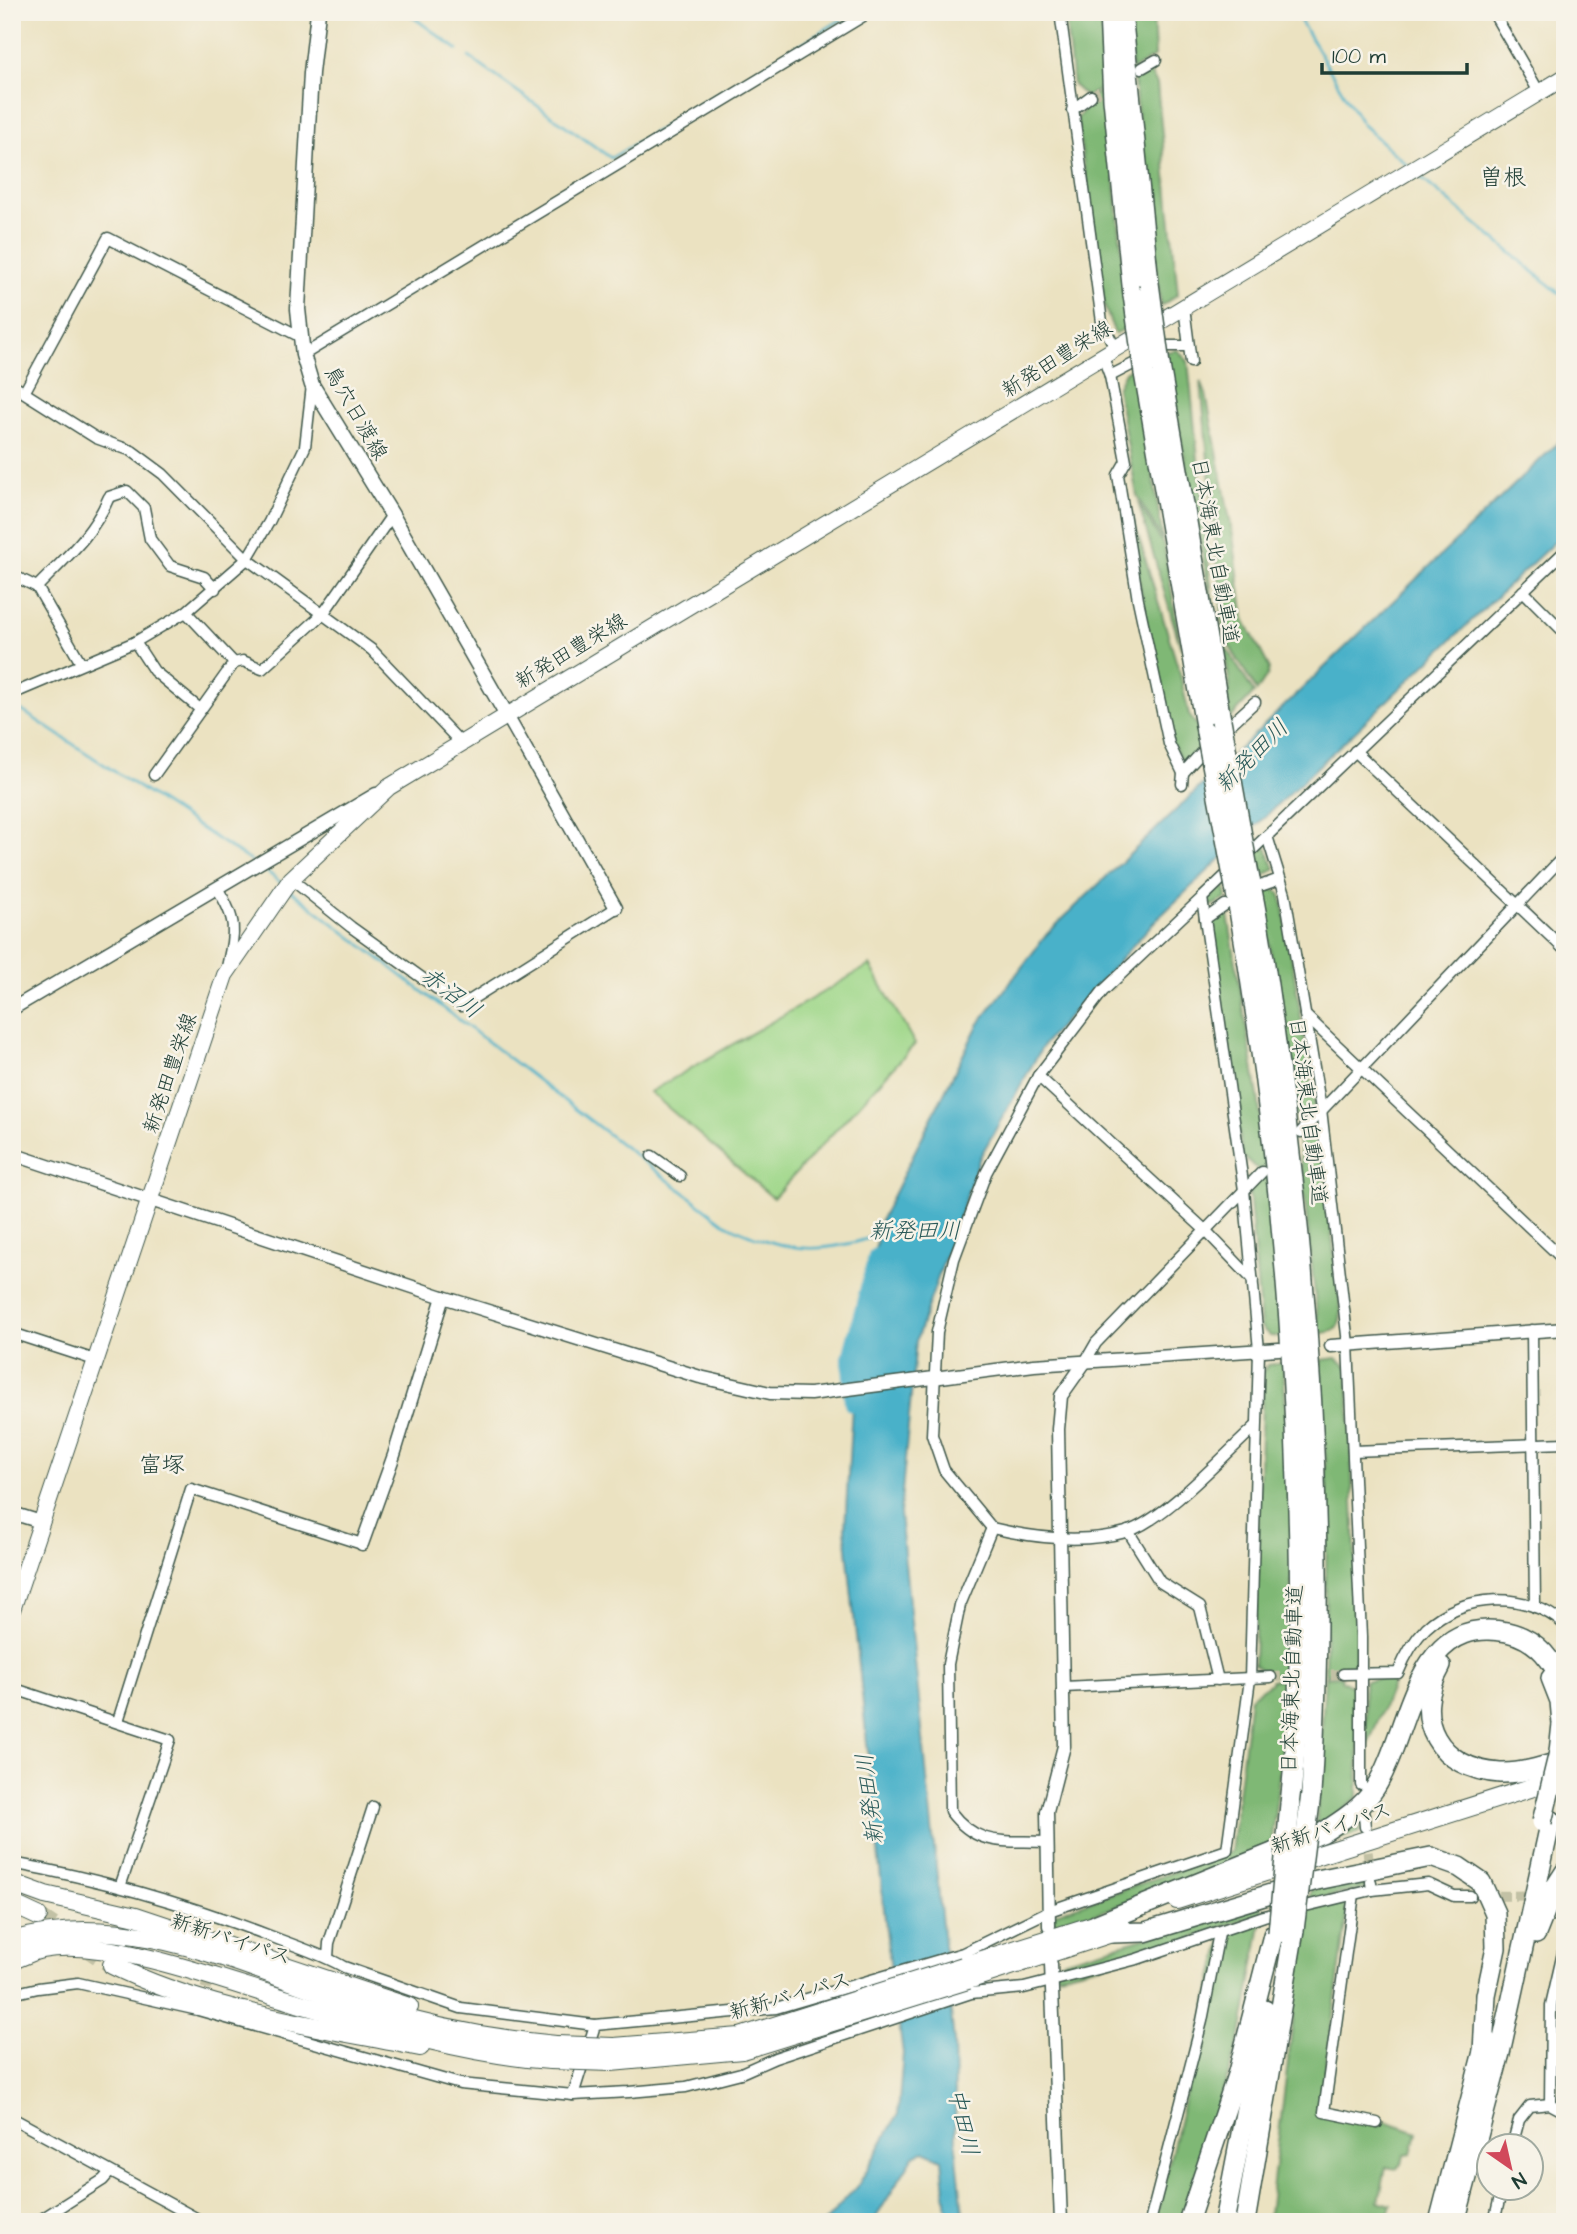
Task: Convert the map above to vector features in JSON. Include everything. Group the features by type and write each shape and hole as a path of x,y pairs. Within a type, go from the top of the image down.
{"highway":[{"name":"日本海東北自動車道","path":"1109,12 1113,99 1152,369 1214,726 1262,940 1296,1195 1308,1314 1318,1555 1311,1794 1224,2222"},
{"name":"日本海東北自動車道","path":"1122,12 1141,289"},
{"name":"日本海東北自動車道","path":"1245,2222 1289,1972 1282,1932 1280,1895 1290,1804 1298,1653 1299,1547 1290,1306 1275,1174 1250,884"},
{"path":"1105,1928 1322,1833 1353,1811 1374,1789 1394,1750 1419,1679 1438,1650 1465,1633 1494,1630 1522,1635 1540,1647 1557,1669 1565,1690"},
{"path":"1455,2222 1547,1821 1559,1752 1562,1724 1560,1701 1549,1673 1534,1654 1517,1644 1492,1639 1469,1644 1445,1659 1431,1683 1428,1710 1433,1735 1450,1758 1476,1770 1503,1773 1565,1760"},
{"path":"1547,1821 1565,1766"},
{"name":"新新バイパス","path":"12,1960 43,1949 98,1949 170,1965 380,2026 516,2050 613,2054 741,2043 966,1973 1565,1777"},
{"name":"新新バイパス","path":"1105,1928 1565,1790"},
{"path":"1105,1928 1145,1931 1317,1880 1431,1857 1459,1867 1481,1882 1495,1913 1496,1948 1486,1995 1492,2052"},
{"path":"1439,2222 1492,2052 1519,2006 1534,1941 1553,1889 1565,1872"},
{"path":"12,1883 45,1895 136,1916 516,2050"},
{"path":"12,1904 38,1916"},
{"name":"新新バイパス","path":"12,1941 36,1934 98,1929 172,1941 369,2009 516,2050"},
{"path":"1188,2222 1282,1932"},
{"path":"112,1965 150,1984 246,2010 468,2057 516,2050"},
{"path":"1259,2222 1279,2077 1289,1972"}],"main road":[{"name":"鳥穴日渡線","path":"318,12 298,309 303,355 312,386 392,515 506,715"},
{"name":"新発田豊栄線","path":"12,1610 225,975 291,878 389,787 1565,77"}],"street":[{"path":"303,355 870,12"},
{"path":"1060,12 1102,323 1126,461 1118,475 1138,600 1169,744 1183,779 1255,702"},
{"path":"1493,12 1539,93"},
{"path":"1142,68 1157,60"},
{"path":"1072,110 1091,96"},
{"path":"25,391 108,238 299,336"},
{"path":"1184,307 1191,362"},
{"path":"1110,376 1168,346 1188,346"},
{"path":"12,385 96,438 132,451 163,474 247,559 372,650 461,743"},
{"path":"12,694 135,642 186,612 247,559 269,522 304,447 312,386"},
{"path":"37,587 79,548 100,518 109,497 127,491 144,508 150,539 170,566 204,576 215,589"},
{"path":"154,775 234,663 243,661 262,669 323,614 392,515"},
{"path":"1256,1426 1158,1513 1128,1531 1095,1538 1059,1538 992,1528 944,1470 932,1435 930,1378 937,1332 954,1259 986,1173 1038,1076 1104,991 1565,551"},
{"path":"12,575 37,587 81,663"},
{"path":"1523,591 1565,633"},
{"path":"186,612 234,663"},
{"path":"135,642 154,671 200,709"},
{"path":"291,878 351,928 461,1006 616,908 506,715"},
{"path":"1355,751 1565,950"},
{"path":"12,1009 341,812 389,787"},
{"path":"1267,836 1280,879 1321,1109 1348,1344 1361,1674 1361,1785"},
{"path":"1301,1132 1359,1067 1565,855"},
{"path":"1250,884 1280,879"},
{"path":"217,888 232,911 235,927 225,975"},
{"path":"12,1994 78,1983 199,2009 460,2084 573,2095 686,2087 741,2073 853,2032 966,1973 1049,1911 1227,1850 1250,1679 1259,1350 1244,1190 1202,898"},
{"path":"1205,919 1225,905"},
{"path":"1305,1015 1565,1261"},
{"path":"1038,1076 1206,1231 1253,1280"},
{"path":"12,1154 443,1297 741,1388 770,1394 801,1394 1085,1362 1279,1349"},
{"path":"652,1156 680,1176"},
{"path":"1049,1926 1047,1812 1064,1746 1065,1687 1058,1429 1061,1396 1096,1343 1262,1172"},
{"path":"118,1721 191,1489 362,1544 394,1455 443,1297"},
{"path":"1331,1346 1565,1329"},
{"path":"1532,1330 1535,1607"},
{"path":"12,1333 95,1360"},
{"path":"1353,1451 1565,1443"},
{"path":"12,1513 41,1522"},
{"path":"992,1528 960,1605 948,1664 950,1811 972,1834 994,1840 1046,1842"},
{"path":"1128,1531 1160,1583 1200,1607 1217,1680"},
{"path":"1343,1675 1398,1673 1410,1647 1427,1627 1452,1609 1480,1601 1510,1600 1535,1607 1565,1625"},
{"path":"1065,1687 1271,1677"},
{"path":"12,1688 170,1740 120,1887"},
{"path":"328,1957 329,1943 373,1807"},
{"path":"1364,1815 1365,1827"},
{"path":"12,1863 120,1887 226,1919 328,1957 345,1967 461,2008 595,2025 792,2006 838,1992 966,1973 1024,1987 1137,1959 1277,1912 1354,1894 1372,1886 1428,1884 1454,1896 1470,1896"},
{"path":"1354,1894 1324,2112 1377,2123"},
{"path":"223,1932 226,1919"},
{"path":"1150,2222 1202,2021 1219,1933"},
{"path":"1550,2104 1551,2005 1565,1944"},
{"path":"1051,1964 1061,2222"},
{"path":"787,2055 792,2006"},
{"path":"573,2095 595,2025"},
{"path":"1516,2132 1519,2120 1530,2106 1550,2104 1565,2112"},
{"path":"12,2118 203,2222"},
{"path":"37,2222 103,2180 110,2172"},
{"path":"1494,2222 1499,2202"}],"green space":[{"path":"1065,12 1101,12 1104,87 1086,97 1073,85"},
{"path":"1128,12 1153,12 1155,56 1132,70"},
{"path":"1147,67 1143,73 1150,73 1157,84 1178,294 1161,306 1133,75"},
{"path":"1106,89 1129,326 1115,334 1104,305 1077,119 1091,101 1088,99"},
{"path":"1177,350 1188,361 1214,617 1165,352"},
{"path":"1136,365 1163,540 1137,496 1117,388 1125,372"},
{"path":"1201,382 1206,394 1233,536 1244,619 1269,667 1268,674 1257,691 1224,637"},
{"path":"1122,482 1180,674 1189,715 1199,728 1200,747 1186,763 1182,762 1171,741 1162,684 1150,644"},
{"path":"1138,502 1164,546 1181,649"},
{"path":"1223,643 1254,693 1230,719 1227,698 1230,686"},
{"path":"1265,844 1275,869 1260,877 1254,849"},
{"path":"1224,879 1227,898 1209,907 1207,896"},
{"path":"1266,885 1279,892 1282,898 1315,1105 1301,1120 1298,1130 1261,889"},
{"path":"1227,909 1258,1096 1266,1166 1260,1171 1242,1156 1211,917"},
{"path":"870,965 915,1044 773,1198 650,1092"},
{"path":"1307,1131 1320,1135 1341,1312 1336,1328 1325,1333 1319,1333 1298,1136"},
{"path":"1267,1169 1284,1337 1270,1336 1261,1327 1249,1190"},
{"path":"1336,1358 1348,1367 1359,1660 1341,1673 1325,1674 1327,1490 1321,1360"},
{"path":"1283,1363 1293,1521 1289,1674 1270,1675 1254,1665 1263,1371 1268,1365"},
{"path":"1342,1676 1341,1680 1359,1691 1358,1797 1316,1829 1325,1677"},
{"path":"1387,1677 1393,1682 1367,1748 1364,1681"},
{"path":"1290,1679 1271,1848 1055,1929 1053,1914 1231,1852 1250,1697 1271,1683 1271,1680"},
{"path":"1360,1813 1360,1832 1316,1846"},
{"path":"1367,1875 1368,1881 1364,1889 1309,1900 1311,1890"},
{"path":"1345,1902 1347,1917 1319,2114 1321,2117 1325,2115 1379,2126 1385,2121 1417,2132 1412,2154 1404,2155 1402,2164 1397,2169 1386,2167 1379,2201 1391,2205 1386,2222 1268,2222 1307,1910"},
{"path":"1262,1905 1262,1912 1161,1950 1059,1975 1054,1972 1055,1963"},
{"path":"1262,1919 1241,2035 1181,2222 1155,2222 1222,1941 1232,1931"}],"water":[{"name":"新発田川","path":"1565,436 1565,532 1153,923 1044,1044 980,1157 916,1341 900,1514 954,2042 956,2147 964,2222 948,2222 942,2159 924,2151 914,2156 873,2222 825,2222 859,2184 898,2114 903,2053 888,1948 845,1529 855,1353 881,1219 978,1025 1047,934"}],"waterway":[{"path":"406,12 458,50"},
{"path":"469,57 611,158 854,12"},
{"path":"1295,12 1362,124 1408,166"},
{"path":"1415,173 1565,298"},
{"name":"赤沼川","path":"12,704 252,862"},
{"name":"赤沼川","path":"261,867 280,882"},
{"name":"赤沼川","path":"291,891 724,1223 764,1240 800,1248 837,1246 879,1235"},
{"name":"新発田川","path":"853,1403 851,1358 877,1257"}],"tunnel":[{"path":"1091,96 1116,83"},
{"path":"1271,1677 1343,1674"},
{"path":"1366,1837 1370,1873"},
{"path":"1484,1896 1565,1895"},
{"path":"38,1916 112,1965"},
{"path":"201,2003 223,1932"}],"district":[{"name":"曽根","path":"1503,178"},
{"name":"富塚","path":"162,1465"}],"water label":[{"name":"中田川","path":"963,2122"}]}
